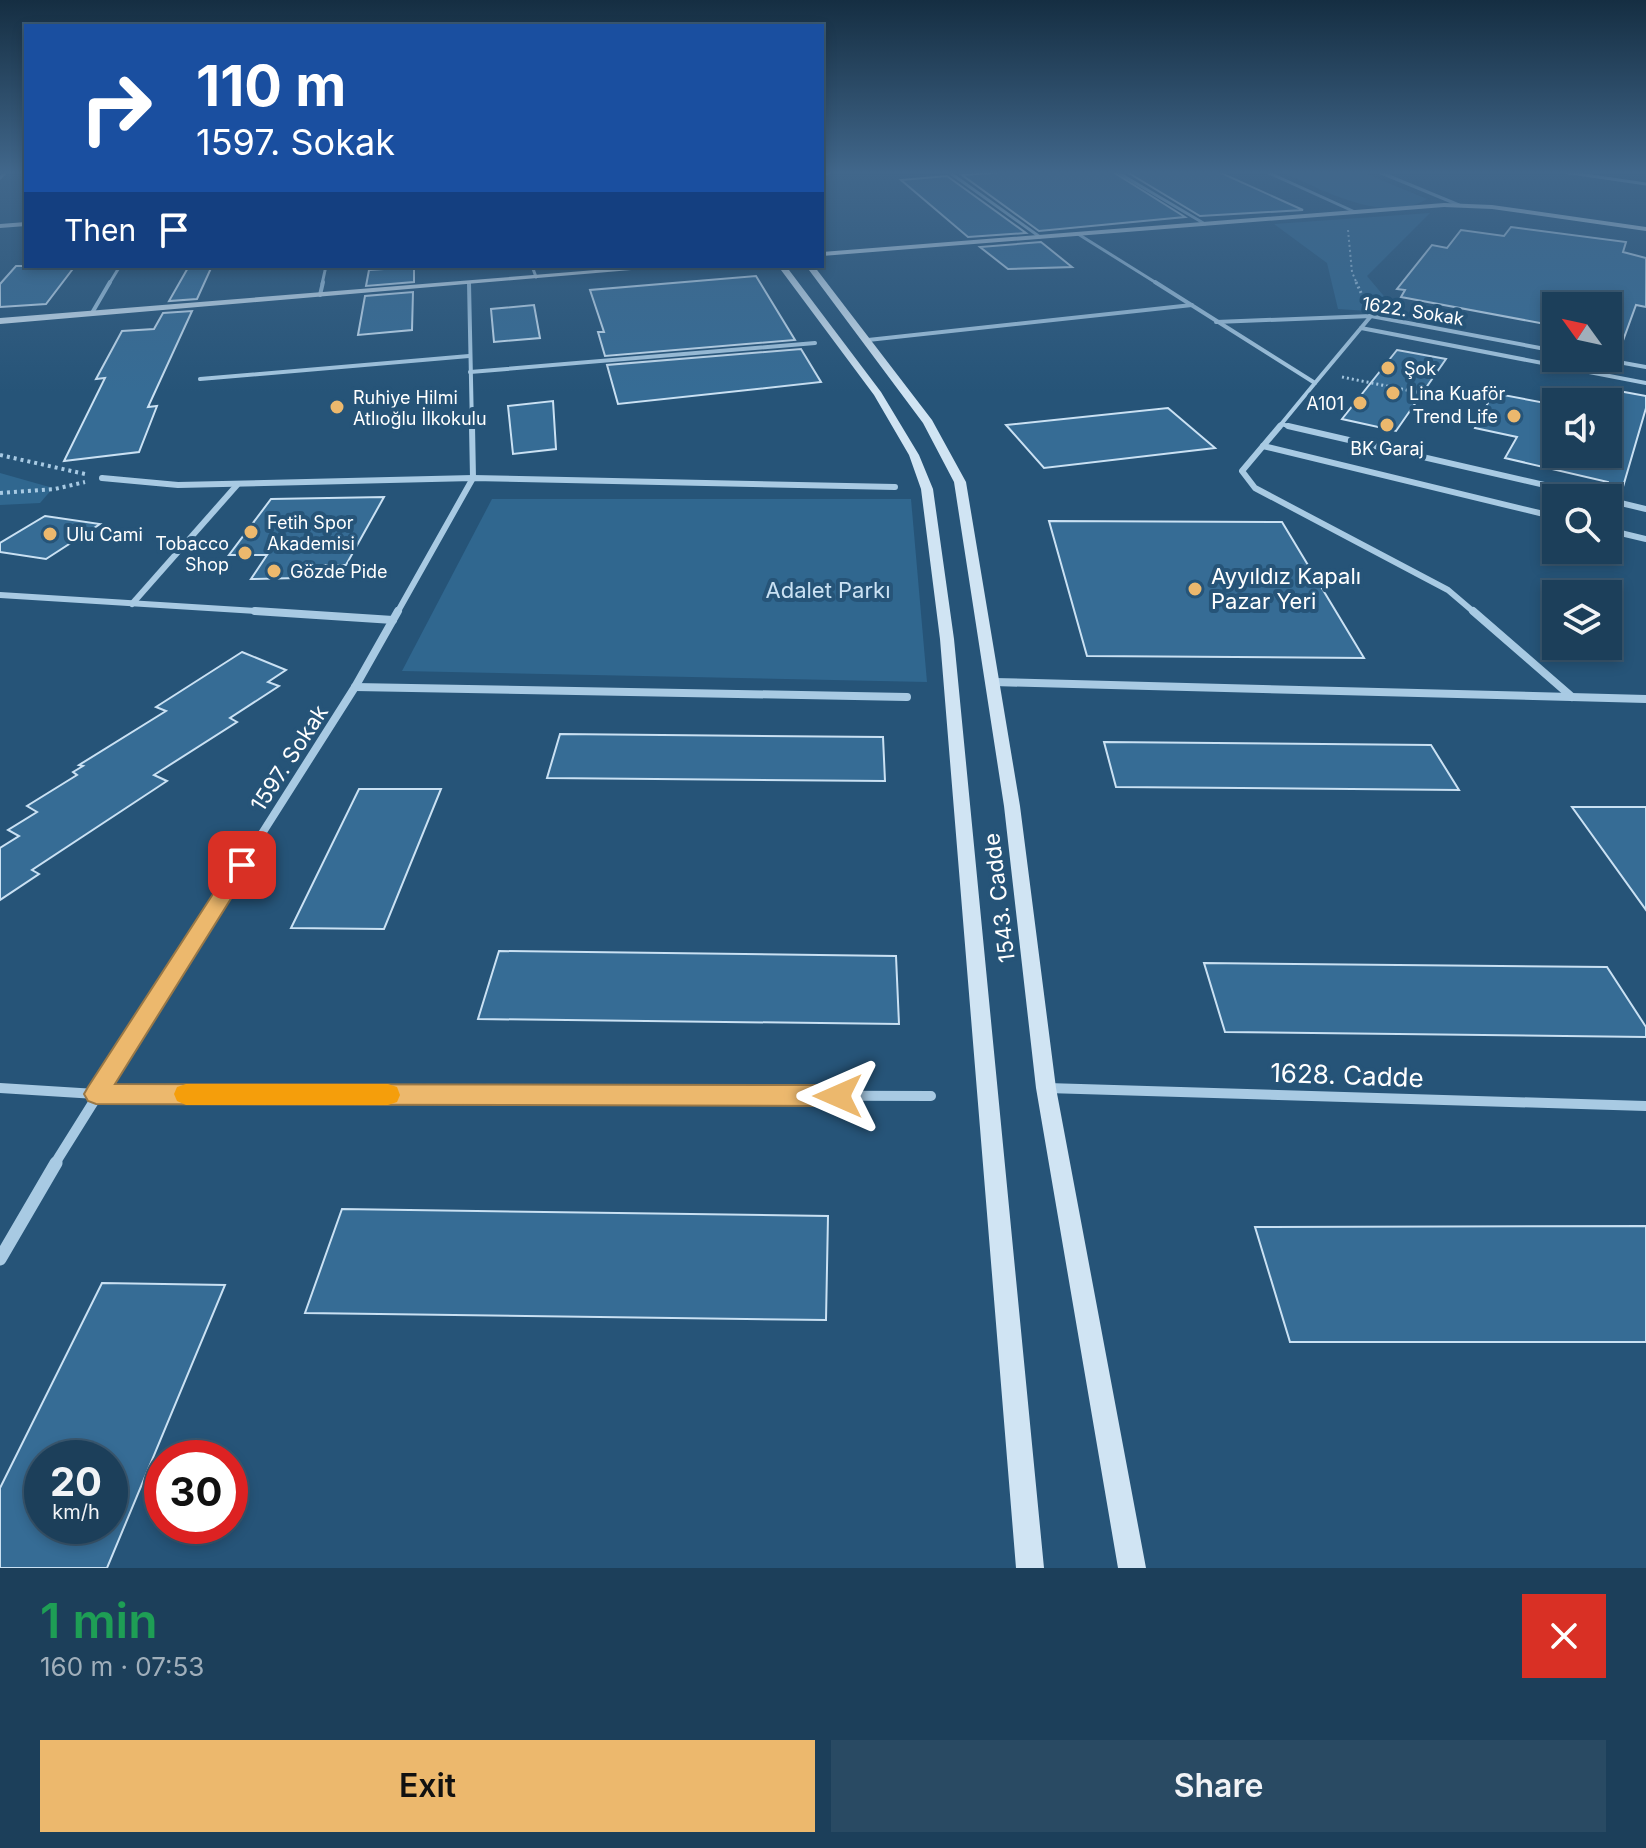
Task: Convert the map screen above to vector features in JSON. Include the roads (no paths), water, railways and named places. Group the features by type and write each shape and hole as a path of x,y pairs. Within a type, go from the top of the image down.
{"main road":[{"path":"824,254 935,245"},
{"path":"0,321 649,268"},
{"name":"1543. Cadde","path":"784,268 878,394 914,455 927,489 951,683 1030,1568"},
{"name":"1543. Cadde","path":"812,268 928,422 960,482 994,682 1046,1088 1132,1568"}],"street":[{"path":"1096,245 1315,383"},
{"path":"92,313 119,268"},
{"path":"320,295 326,268"},
{"path":"533,268 536,277"},
{"path":"469,283 473,478"},
{"path":"868,340 1193,305"},
{"path":"1371,316 1242,471 1255,488 1448,590 1572,697"},
{"name":"1622. Sokak","path":"1216,322 1371,316 1542,348"},
{"path":"1361,328 1646,383"},
{"path":"470,372 815,343"},
{"path":"200,379 469,356"},
{"path":"1622,363 1646,367"},
{"path":"1281,424 1542,484"},
{"path":"1263,446 1542,514"},
{"path":"102,478 178,485 473,478 895,487"},
{"name":"1597. Sokak","path":"0,1259 96,1094 355,687 473,478"},
{"path":"132,604 237,485"},
{"path":"1622,503 1646,509"},
{"path":"1622,533 1646,539"},
{"path":"0,595 393,620"},
{"path":"994,682 1646,699"},
{"path":"355,687 907,697"},
{"path":"0,1088 96,1094 931,1096"},
{"name":"1628. Cadde","path":"1046,1088 1646,1106"}],"place":[{"name":"Şok","path":"1388,368"},
{"name":"Lina Kuaför","path":"1393,393"},
{"name":"A101","path":"1360,403"},
{"name":"Ruhiye Hilmi Atlıoğlu İlkokulu","path":"337,407"},
{"name":"Trend Life","path":"1514,416"},
{"name":"BK Garaj","path":"1387,425"},
{"name":"Fetih Spor Akademisi","path":"251,532"},
{"name":"Ulu Cami","path":"50,534"},
{"name":"Tobacco Shop","path":"245,553"},
{"name":"Gözde Pide","path":"274,571"},
{"name":"Ayyıldız Kapalı Pazar Yeri","path":"1195,589"}],"park label":[{"name":"Adalet Parkı","path":"828,590"}]}
